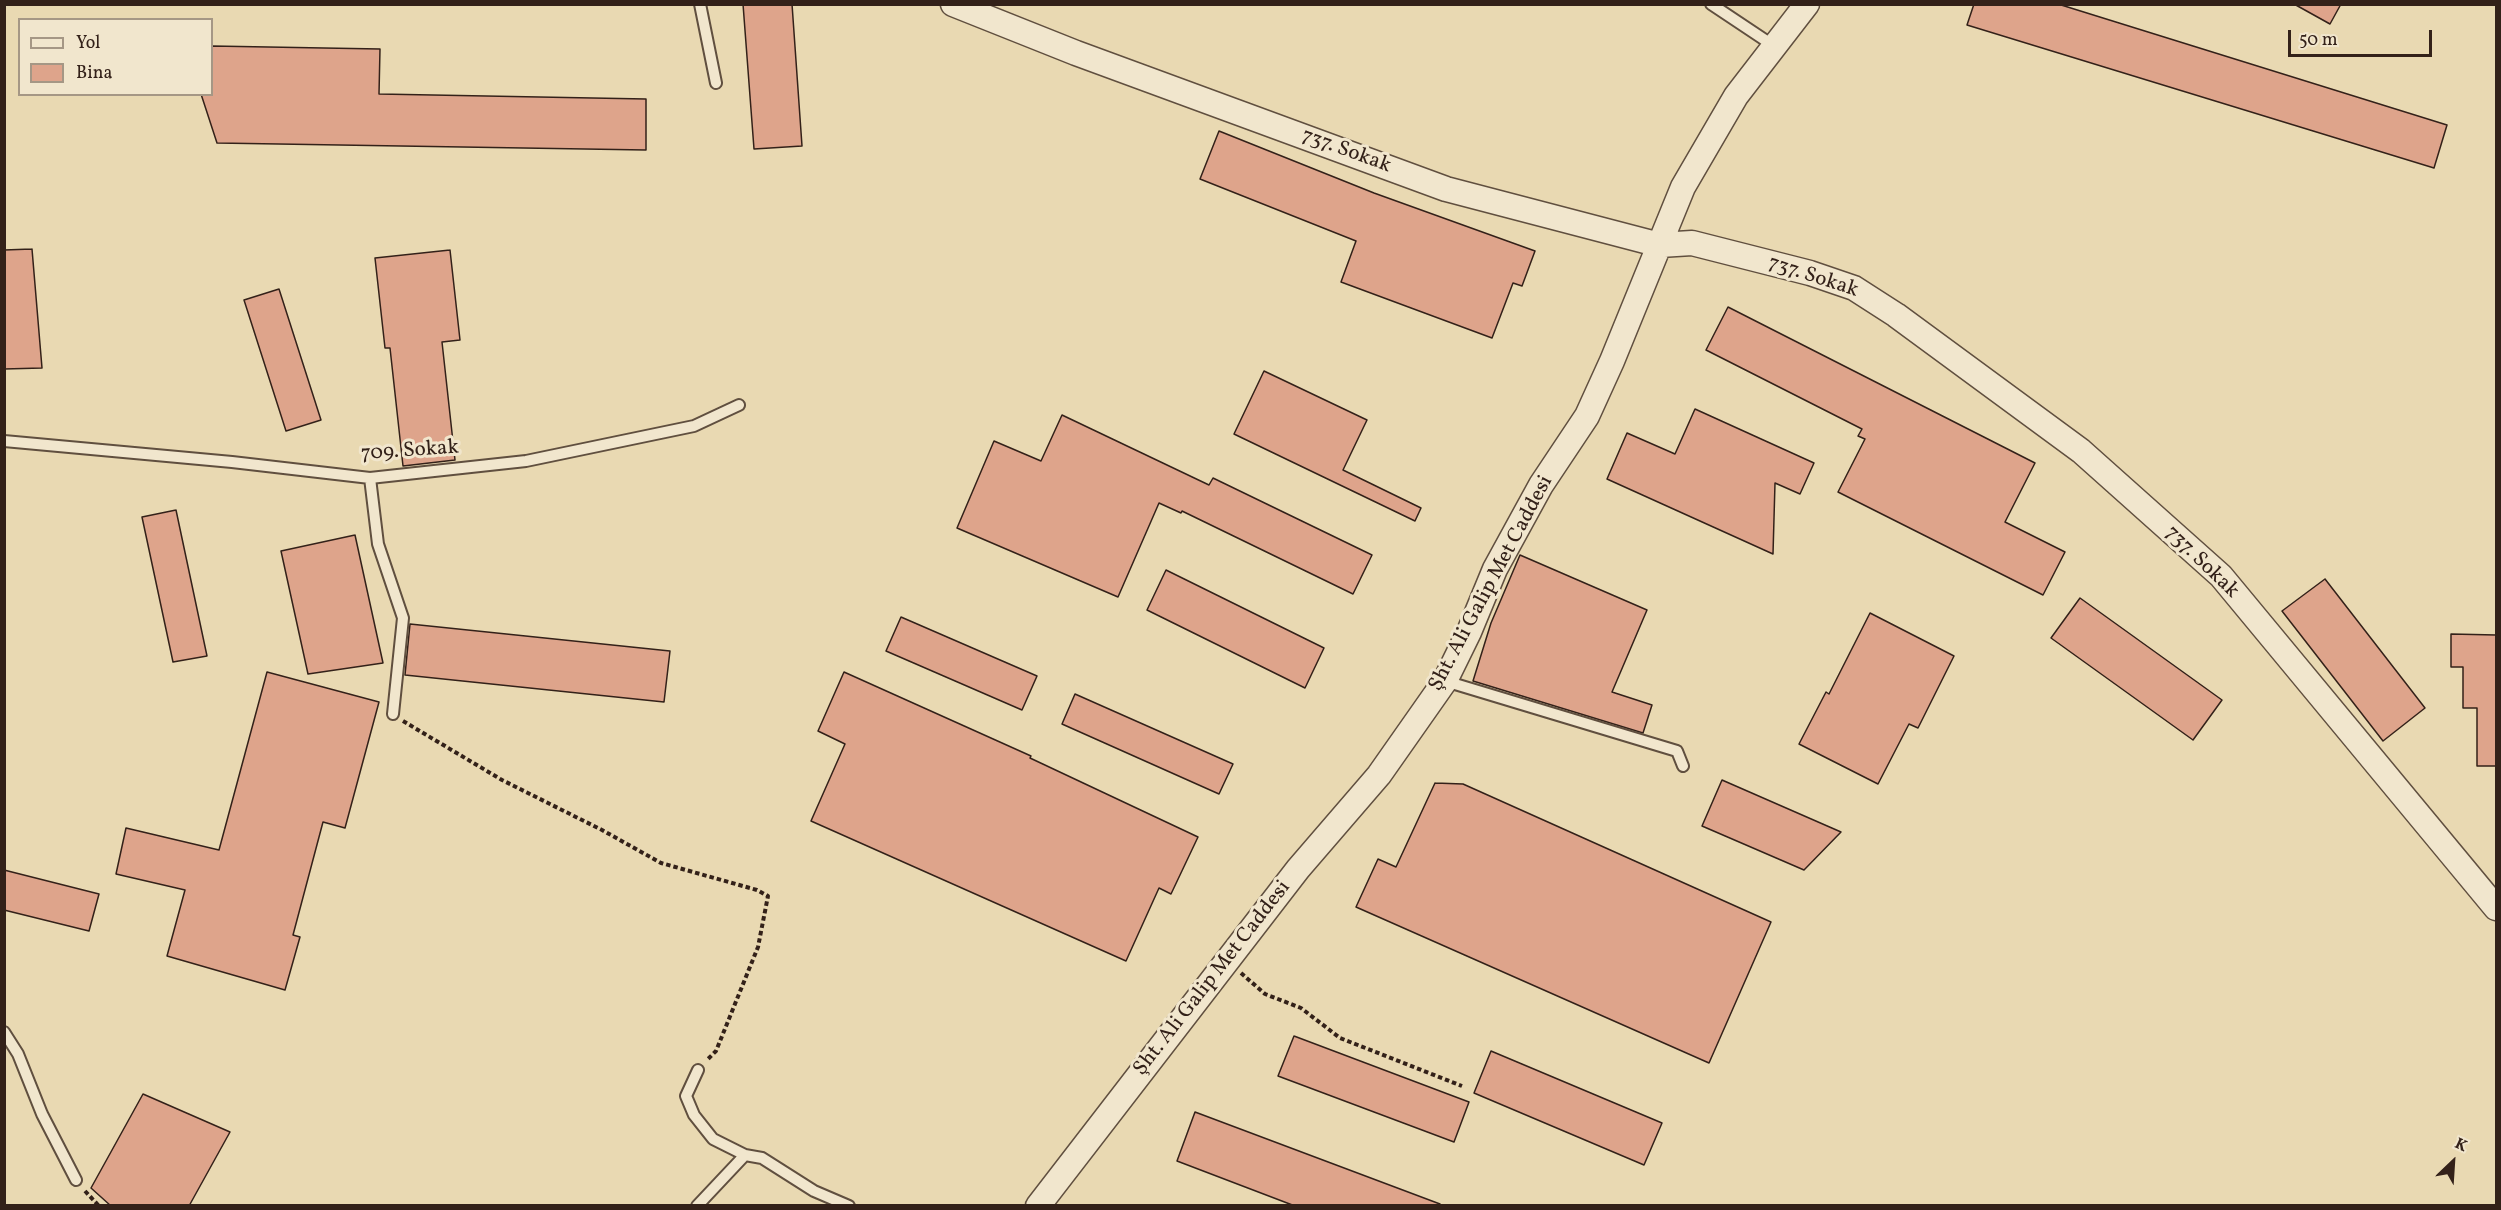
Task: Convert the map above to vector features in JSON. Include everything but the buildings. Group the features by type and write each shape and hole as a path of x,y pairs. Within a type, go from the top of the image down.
{"street":[{"name":"737. Sokak","path":"953,4 1076,53 1446,189 1660,245 1692,243 1810,273 1854,288 1896,315 2081,451 2221,576 2496,908"},
{"name":"Şht. Ali Galip Met Caddesi","path":"1038,1206 1298,869 1379,774 1445,681 1469,632 1495,569 1541,485 1587,416 1683,187 1736,96 1807,4"}],"lane":[{"path":"700,4 716,83"},
{"path":"1711,4 1775,46"},
{"name":"709. Sokak","path":"4,441 232,462 370,478 526,461 694,426 739,405"},
{"path":"370,478 378,544 403,618 393,714"},
{"path":"1445,681 1677,751 1683,766"},
{"path":"4,1032 18,1054 42,1114 76,1180"},
{"path":"698,1070 686,1096 694,1115 713,1139 745,1155 762,1158 814,1191 849,1206"},
{"path":"697,1206 745,1155"}],"path":[{"path":"393,714 502,780 602,830 661,863 757,890 768,896 758,947 750,968 716,1051 698,1070"},
{"path":"1228,960 1265,994 1301,1008 1340,1038 1462,1086"},
{"path":"76,1180 99,1206"}]}
